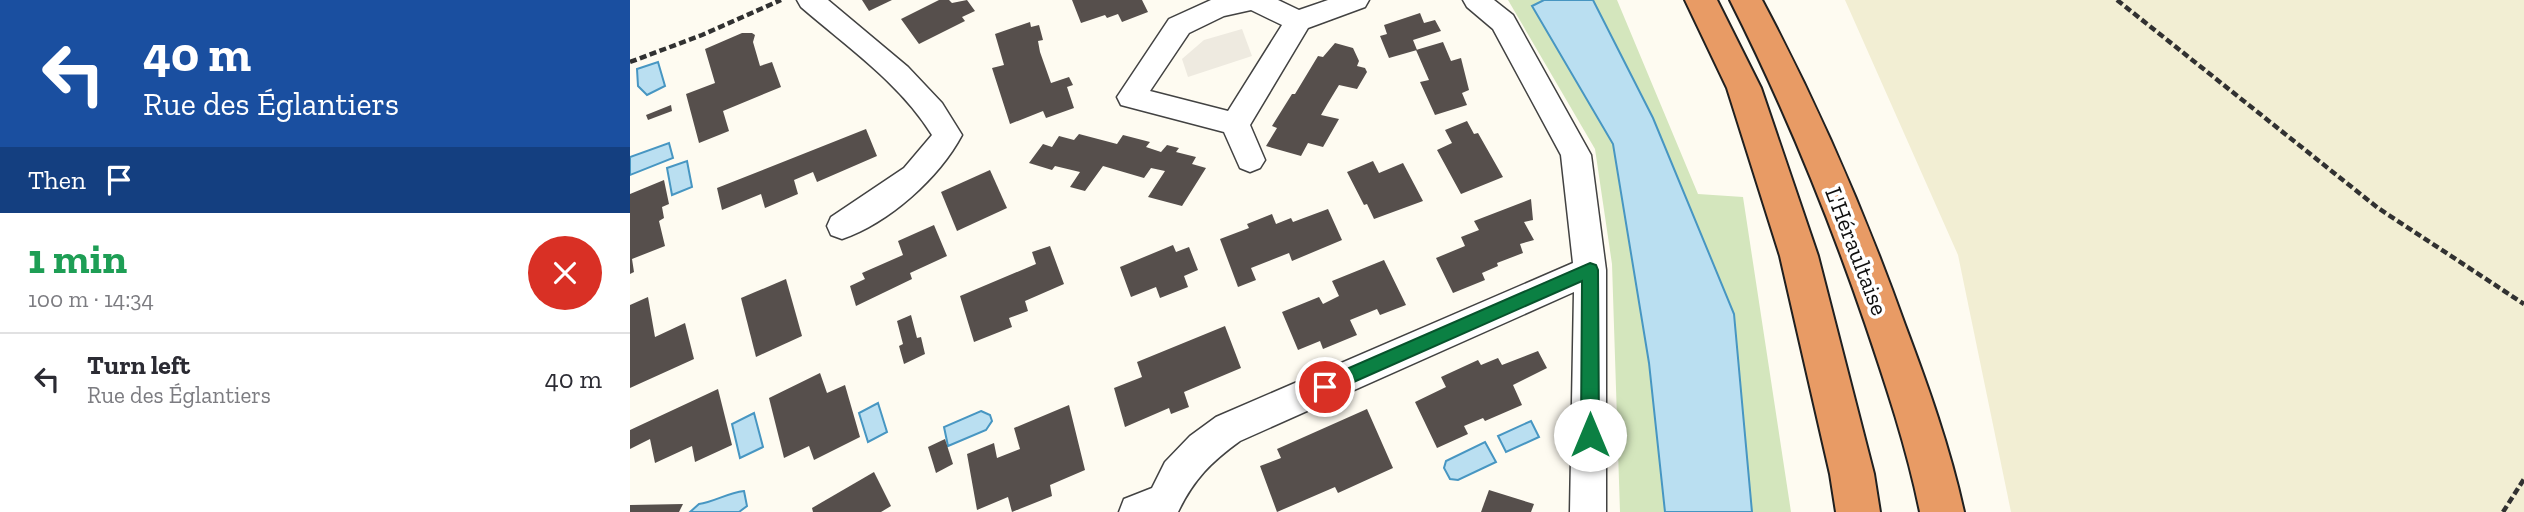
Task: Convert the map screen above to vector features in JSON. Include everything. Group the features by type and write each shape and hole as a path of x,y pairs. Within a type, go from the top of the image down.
{"highway":[{"path":"1701,0 1744,88 1800,256 1852,474 1858,512"},
{"name":"L'Héraultaise","path":"1746,0 1778,61 1857,243 1932,462 1941,512"}],"street":[{"path":"810,0 898,74 932,111 947,135 939,153 919,174 842,226"},
{"path":"1235,124 1131,97 1178,26 1214,4 1252,0 1298,22"},
{"path":"1235,124 1298,22 1356,0"},
{"path":"1476,0 1503,22 1576,155 1590,270 1588,512"},
{"path":"1235,124 1250,160"},
{"path":"1159,508 1178,474 1202,449 1228,429 1590,270"}],"path":[{"path":"630,62 702,36 781,0"},
{"path":"2117,0 2378,208 2524,304"},
{"path":"2503,512 2524,478"}],"shaded area":[{"path":"1845,0 2524,0 2524,512 2011,512 1958,255"},
{"path":"1242,29 1252,56 1188,77 1182,59 1204,40"}],"green space":[{"path":"1508,0 1617,0 1698,194 1743,197 1791,512 1620,512 1612,264 1595,149"}],"water":[{"path":"1544,0 1593,0 1653,118 1734,314 1752,512 1665,512 1649,363 1613,144 1532,6"},
{"path":"658,62 665,86 647,95 638,86 637,69"},
{"path":"669,143 673,158 630,175 630,157"},
{"path":"687,161 692,187 672,195 667,168"},
{"path":"878,403 887,432 868,442 859,413"},
{"path":"981,411 990,415 992,421 986,430 948,446 944,427"},
{"path":"754,413 763,447 740,458 732,424"},
{"path":"1531,421 1539,437 1506,452 1498,436"},
{"path":"1485,442 1496,462 1458,480 1450,479 1444,468 1446,461"},
{"path":"744,491 747,506 739,512 690,512 699,504"}],"building":[{"path":"862,0 892,0 869,11"},
{"path":"939,0 949,0 952,3 967,0 975,11 962,17 965,21 919,44 901,19"},
{"path":"1072,0 1142,0 1148,12 1122,22 1118,14 1107,18 1105,15 1081,23"},
{"path":"1420,13 1424,23 1435,20 1441,31 1413,40 1417,50 1389,58 1380,36 1387,34 1384,25"},
{"path":"1030,22 1031,27 1039,25 1043,40 1038,41 1040,52 1051,83 1069,77 1073,85 1067,87 1074,108 1046,118 1043,111 1010,124 992,68 1004,65 995,34"},
{"path":"742,33 755,35 753,42 760,66 772,62 781,87 723,111 729,131 699,143 686,94 715,83 705,49"},
{"path":"1443,42 1451,61 1461,58 1469,90 1462,93 1467,105 1435,115 1420,82 1429,80 1416,50"},
{"path":"1335,43 1353,48 1359,61 1357,66 1365,68 1367,72 1357,89 1339,85 1328,103 1321,115 1339,119 1323,147 1308,143 1301,156 1266,146 1277,128 1272,126 1292,94 1295,94 1318,56 1323,57"},
{"path":"671,105 672,111 648,120 646,115"},
{"path":"1467,121 1474,134 1478,133 1503,177 1461,194 1437,150 1452,143 1445,130"},
{"path":"866,129 877,156 817,182 813,172 794,180 798,194 765,208 761,194 722,210 717,188"},
{"path":"1079,134 1117,144 1123,135 1150,142 1146,147 1161,152 1167,145 1179,148 1176,152 1196,157 1192,164 1206,168 1182,206 1148,197 1165,171 1151,168 1144,178 1103,166 1085,191 1070,187 1080,172 1055,166 1052,170 1029,163 1043,144 1052,147 1059,136 1074,140"},
{"path":"1373,161 1379,173 1403,163 1423,201 1374,219 1347,172"},
{"path":"990,170 1007,208 957,231 941,192"},
{"path":"664,180 669,204 662,207 664,218 659,221 665,246 632,259 634,272 630,274 630,194"},
{"path":"1531,199 1533,220 1524,222 1534,240 1520,244 1523,253 1497,263 1498,266 1482,273 1485,280 1453,293 1436,258 1465,246 1461,237 1479,230 1474,221"},
{"path":"1328,209 1342,240 1292,261 1289,253 1251,268 1256,280 1238,287 1220,239 1249,228 1247,224 1272,214 1276,224 1291,218 1293,222"},
{"path":"934,225 947,256 910,273 912,279 856,306 850,286 865,279 862,273 903,255 898,241"},
{"path":"1173,245 1176,252 1189,247 1198,270 1184,276 1188,287 1160,298 1156,287 1131,297 1120,267"},
{"path":"1050,246 1064,284 1025,301 1028,311 1009,318 1012,327 974,342 960,296 1036,264 1032,252"},
{"path":"1384,260 1406,305 1380,315 1377,309 1350,320 1357,335 1323,349 1320,341 1298,350 1282,312 1319,297 1323,304 1339,296 1332,281"},
{"path":"786,279 802,336 756,357 741,298"},
{"path":"648,297 655,337 685,323 694,359 630,388 630,305"},
{"path":"911,315 917,338 921,337 925,354 904,364 899,346 903,344 897,321"},
{"path":"1225,326 1241,368 1184,392 1189,407 1171,414 1169,408 1125,427 1114,388 1142,377 1137,362"},
{"path":"1538,351 1547,368 1513,385 1522,405 1485,421 1483,418 1464,426 1468,434 1437,448 1415,402 1446,387 1441,377 1478,360 1481,365 1498,358 1502,365"},
{"path":"820,373 827,393 845,385 860,437 814,460 809,446 784,458 769,398"},
{"path":"718,389 732,445 695,462 692,446 655,463 650,439 630,449 630,430"},
{"path":"1069,405 1085,470 1050,485 1052,496 1012,512 1008,497 977,510 967,454 994,443 997,458 1020,449 1014,428"},
{"path":"1367,409 1393,468 1338,493 1335,487 1277,512 1260,466 1281,458 1277,449"},
{"path":"945,439 953,464 936,473 928,447"},
{"path":"874,472 891,506 881,512 813,512 812,508"},
{"path":"1489,490 1534,504 1531,512 1481,512"},
{"path":"683,504 679,512 630,512 630,505"}],"route":[{"path":"1325,387 1590,270 1590,435"}]}
